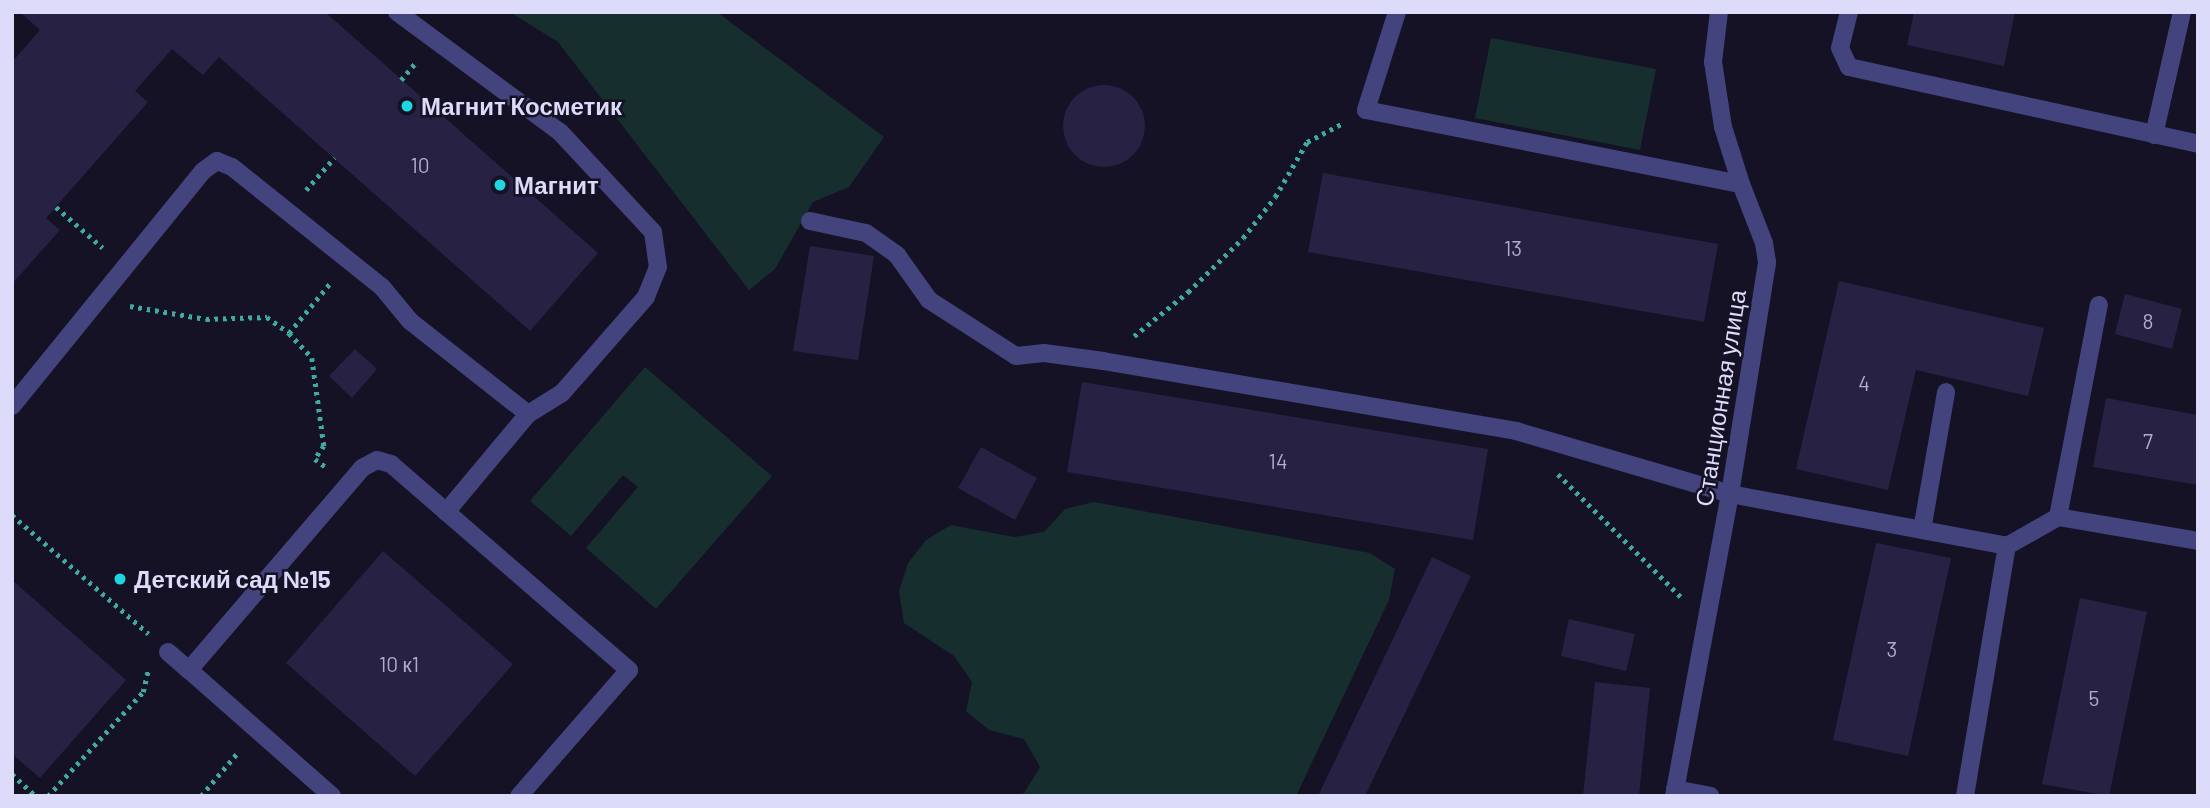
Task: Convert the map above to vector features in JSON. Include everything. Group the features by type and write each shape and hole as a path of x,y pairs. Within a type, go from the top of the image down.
{"street":[{"path":"397,12 560,132 653,232 658,267 646,296 562,393 528,414 446,512"},
{"path":"1397,12 1366,110 1741,184"},
{"name":"Станционная улица","path":"1675,792 1730,494 1767,262 1764,243 1723,127 1713,62 1718,12"},
{"path":"1849,12 1840,48 1849,67 2198,144"},
{"path":"2154,135 2182,12"},
{"path":"12,406 203,171 217,162 232,167 382,287 410,321 528,414"},
{"path":"810,221 866,233 897,255 929,300 1016,356 1044,353 1104,361 1516,431 1730,494 2007,546 2058,517 2198,541"},
{"path":"2058,517 2099,305"},
{"path":"1922,530 1946,392"},
{"path":"189,670 362,468 377,460 391,464 629,670 519,796"},
{"path":"1965,796 2007,546"},
{"path":"161,646 332,796"},
{"path":"1675,792 1710,796"}],"path":[{"path":"1104,361 1188,292 1243,238 1275,197 1307,142 1366,110"},
{"path":"287,212 334,158"},
{"path":"56,207 125,267"},
{"path":"289,333 349,261"},
{"path":"105,292 133,308 157,312 206,319 267,317 289,333 312,358 324,446 315,459 348,485"},
{"path":"1554,469 1705,622"},
{"path":"12,515 161,646 143,692 48,796"},
{"path":"201,796 257,730"},
{"path":"12,774 36,796"}],"green space":[{"path":"510,12 717,12 884,137 849,187 813,202 775,269 749,290 558,42"},
{"path":"1491,38 1656,69 1640,150 1475,118"},
{"path":"645,367 772,476 656,609 586,548 638,487 623,475 571,536 530,501"},
{"path":"1094,502 1370,553 1395,569 1389,600 1296,796 1017,796 1024,793 1040,767 1024,739 989,730 966,711 972,682 954,656 904,623 899,591 908,563 926,540 951,525 1014,537 1044,532 1065,509"}],"building":[{"path":"20,12 325,12 598,253 530,331 219,57 203,75 172,49 135,91 148,102 46,218 60,230 12,284 12,62 40,30"},
{"path":"1914,12 2015,12 2004,66 1907,45"},
{"path":"1104,85 1120,88 1133,97 1142,110 1145,126 1142,142 1133,155 1120,164 1104,167 1088,164 1075,155 1066,142 1063,126 1066,110 1075,97 1088,88"},
{"path":"1323,173 1718,244 1704,322 1308,252"},
{"path":"810,246 874,256 858,360 793,351"},
{"path":"1839,281 2044,328 2028,396 1916,370 1888,490 1796,469"},
{"path":"2125,294 2182,309 2172,349 2115,334"},
{"path":"355,349 377,369 352,398 329,376"},
{"path":"1082,382 1488,449 1473,540 1067,472"},
{"path":"2106,398 2198,415 2198,485 2093,467"},
{"path":"981,447 1037,478 1015,520 958,488"},
{"path":"1876,543 1951,558 1908,756 1833,740"},
{"path":"383,551 513,664 415,776 286,663"},
{"path":"1432,557 1471,576 1365,796 1319,794"},
{"path":"12,580 126,680 40,778 12,754"},
{"path":"2080,598 2147,612 2109,796 2042,784"},
{"path":"1569,619 1635,634 1626,671 1561,656"},
{"path":"1595,682 1650,688 1639,796 1583,796"}],"place":[{"name":"Магнит Косметик","path":"407,106"},
{"name":"Магнит","path":"500,185"},
{"name":"Детский сад №15","path":"120,579"}]}
